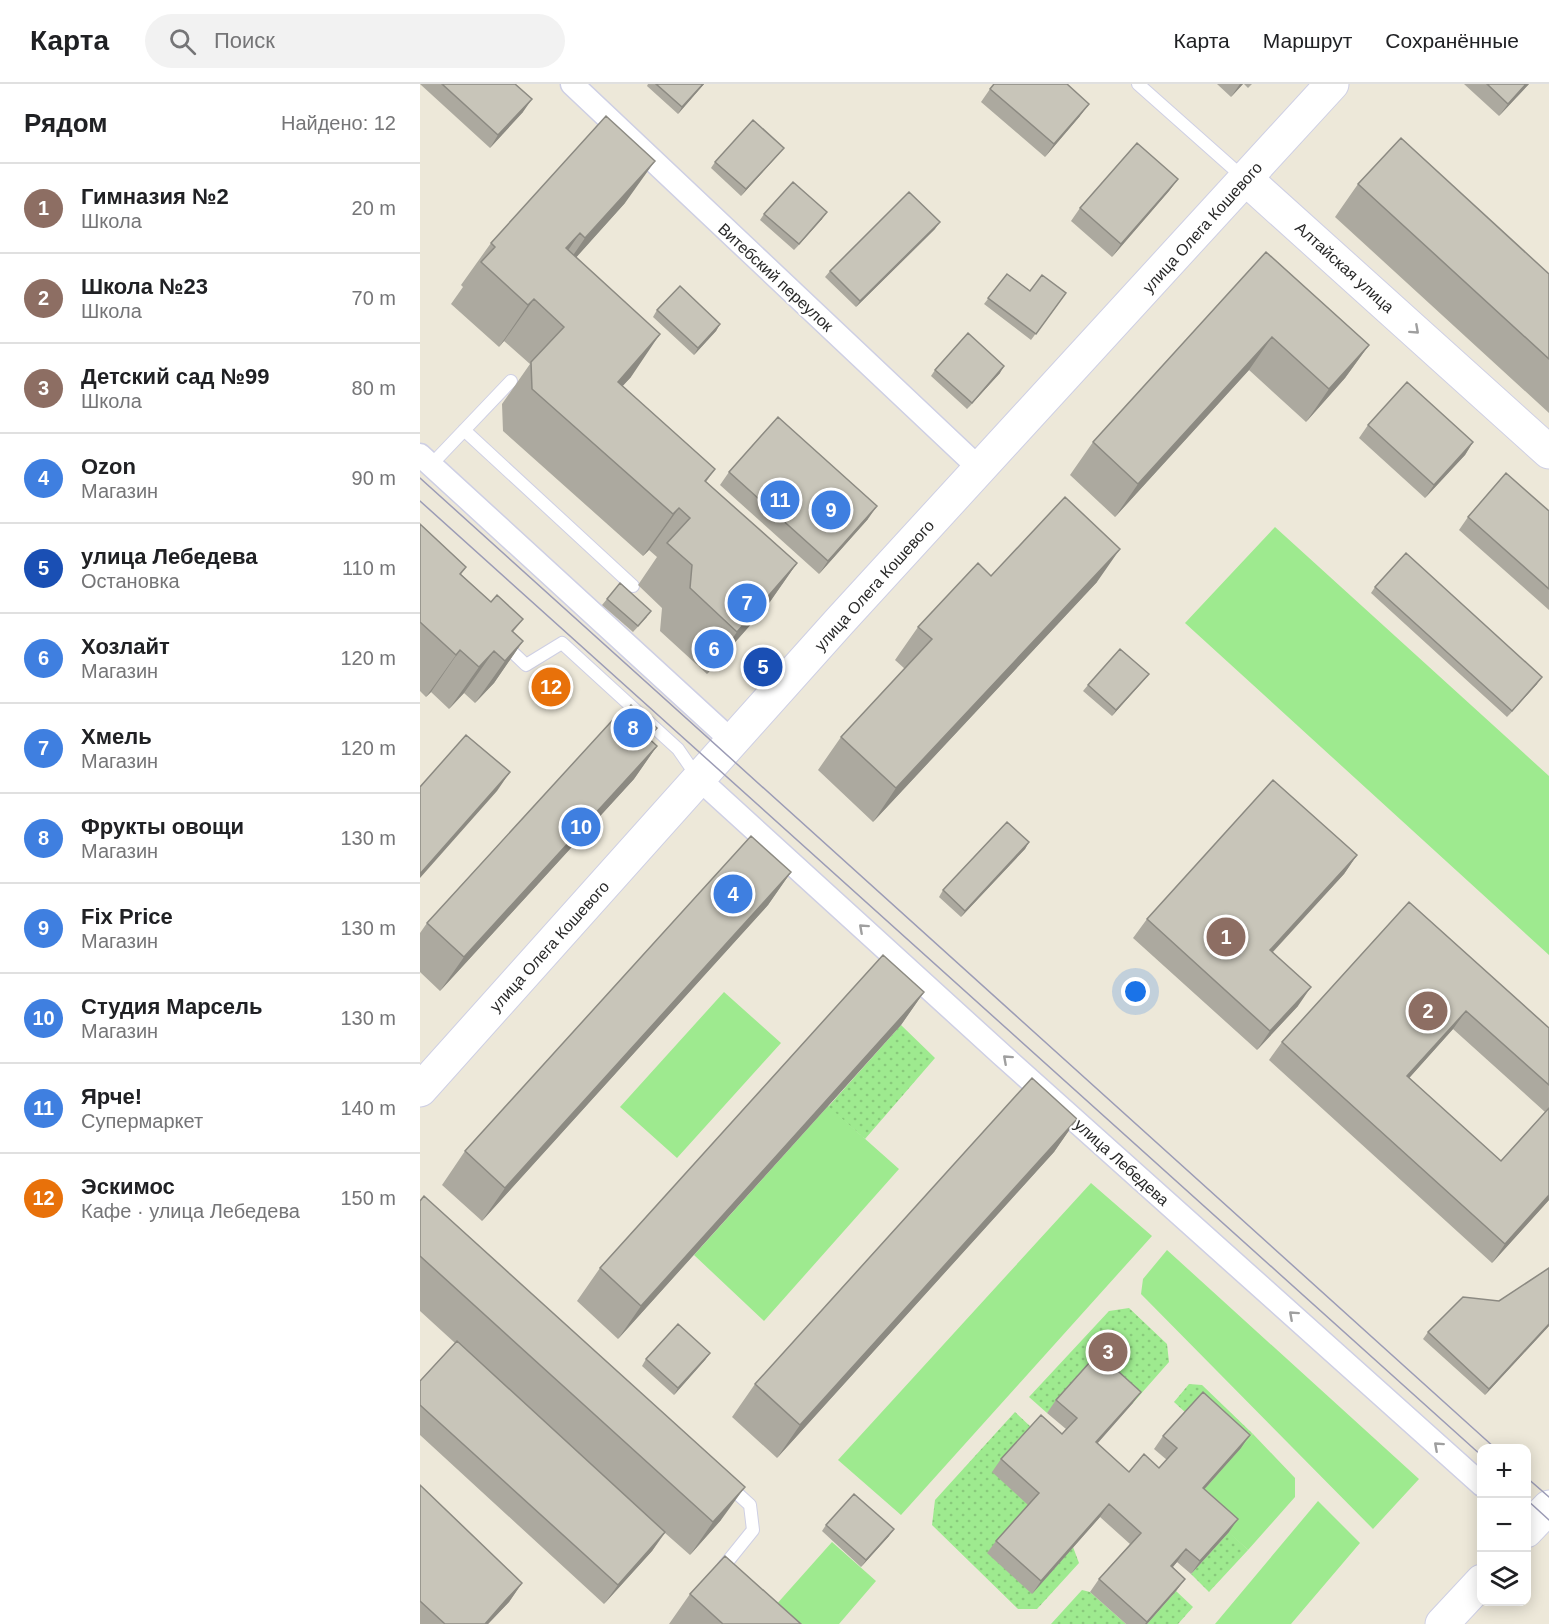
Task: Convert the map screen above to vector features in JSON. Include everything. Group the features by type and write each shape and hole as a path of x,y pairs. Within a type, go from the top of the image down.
{"street":[{"name":"Витебский переулок","path":"572,84 980,469"},
{"name":"улица Олега Кошевого","path":"420,1090 698,778 1332,84"},
{"name":"Алтайская улица","path":"1246,179 1549,452"},
{"path":"426,460 732,741"},
{"name":"улица Лебедева","path":"698,778 992,1046 1477,1481"},
{"path":"1442,1624 1477,1586"}],"lane":[{"name":"Алтайская улица","path":"1138,84 1246,179"},
{"path":"426,460 464,430 511,381"},
{"path":"464,430 633,586"},
{"name":"улица Лебедева","path":"494,634 526,665 562,643 678,749 698,778"},
{"path":"718,1475 750,1505 753,1530 724,1566 740,1580"}],"green space":[{"path":"1275,527 1549,776 1549,955 1185,623"},
{"path":"724,992 781,1043 677,1158 620,1107"},
{"path":"901,1025 935,1058 865,1139 828,1107"},
{"path":"828,1106 899,1169 764,1321 694,1255"},
{"path":"1091,1183 1152,1236 901,1515 838,1460"},
{"path":"1167,1250 1419,1479 1373,1529 1141,1294 1143,1279"},
{"path":"1129,1308 1167,1344 1169,1362 1132,1404 1089,1366 1047,1413 1029,1397 1109,1311"},
{"path":"1189,1384 1202,1385 1253,1434 1241,1448 1194,1405 1186,1413 1174,1402"},
{"path":"1015,1412 1032,1428 1030,1506 1032,1593 1073,1547 1079,1563 1037,1609 1018,1609 932,1525 935,1500"},
{"path":"1253,1434 1295,1478 1295,1497 1248,1550 1194,1501"},
{"path":"1318,1501 1360,1543 1291,1624 1215,1624"},
{"path":"1229,1532 1248,1550 1209,1592 1191,1574"},
{"path":"832,1542 876,1581 839,1624 795,1624 775,1606"},
{"path":"1082,1590 1090,1592 1126,1624 1051,1624"},
{"path":"1176,1591 1193,1607 1178,1624 1147,1624"}],"building":[{"path":"442,84 515,84 532,99 498,135"},
{"path":"656,84 703,84 682,107"},
{"path":"994,84 1067,84 1089,104 1054,144 990,89"},
{"path":"1487,84 1526,84 1508,104"},
{"path":"606,116 655,161 585,238 580,233 566,248 660,334 618,382 715,469 705,481 797,563 737,632 690,588 692,565 667,543 690,518 679,508 673,514 532,389 531,362 564,327 534,299 528,305 481,262 495,247 491,243"},
{"path":"753,120 784,148 746,189 715,162"},
{"path":"1401,138 1549,274 1549,359 1358,184"},
{"path":"1137,143 1178,179 1121,244 1080,208"},
{"path":"793,182 827,212 799,244 764,214"},
{"path":"909,192 940,222 860,301 830,271"},
{"path":"1266,252 1369,345 1329,389 1272,337 1138,484 1093,442"},
{"path":"1007,274 1030,291 1042,275 1066,293 1036,334 988,298"},
{"path":"680,286 720,324 698,348 657,310"},
{"path":"968,333 1004,366 972,403 935,370"},
{"path":"1407,382 1473,442 1434,485 1368,425"},
{"path":"778,417 877,506 828,561 729,472"},
{"path":"1506,473 1549,511 1549,589 1468,517"},
{"path":"1065,497 1120,549 896,788 841,737 932,639 918,627 978,563 991,576"},
{"path":"420,524 466,567 460,574 491,602 497,595 523,619 512,631 523,641 505,661 494,651 479,667 460,650 456,655 420,622"},
{"path":"1406,553 1542,677 1512,711 1375,587"},
{"path":"620,583 651,611 638,626 607,599"},
{"path":"1120,649 1149,674 1116,710 1088,685"},
{"path":"556,669 570,682 562,691 547,678"},
{"path":"631,705 657,728 648,738 623,715"},
{"path":"620,712 657,746 464,957 427,923"},
{"path":"466,735 510,772 420,874 420,787"},
{"path":"1273,780 1357,855 1270,950 1311,987 1270,1031 1147,919"},
{"path":"1007,822 1029,842 965,911 943,890"},
{"path":"751,836 791,872 505,1188 465,1151"},
{"path":"1409,902 1549,1028 1549,1085 1466,1011 1407,1076 1501,1161 1549,1108 1549,1195 1505,1244 1282,1042"},
{"path":"883,955 924,992 641,1306 600,1268"},
{"path":"1032,1078 1077,1119 800,1425 755,1384"},
{"path":"424,1196 745,1487 713,1522 420,1256 420,1201"},
{"path":"1549,1268 1549,1324 1489,1389 1428,1332 1463,1297 1499,1301"},
{"path":"678,1324 710,1353 678,1388 646,1359"},
{"path":"457,1341 665,1532 618,1585 420,1405 420,1381"},
{"path":"1098,1353 1141,1392 1096,1442 1129,1472 1144,1454 1159,1468 1177,1448 1163,1436 1203,1392 1250,1435 1203,1488 1238,1519 1200,1561 1186,1549 1171,1566 1185,1579 1147,1622 1099,1579 1141,1533 1109,1504 1041,1581 996,1541 1039,1493 1001,1459 1041,1415 1062,1434 1077,1418 1056,1400"},
{"path":"420,1485 522,1583 485,1624 445,1624 420,1601"},
{"path":"854,1494 894,1529 866,1560 826,1525"},
{"path":"725,1556 801,1624 723,1624 690,1594"}],"tram line":[{"path":"420,478 1491,1444"},
{"path":"420,501 1477,1452"},
{"path":"1531,1481 1549,1497"},
{"path":"1531,1504 1549,1520"}],"place":[{"name":"Ярче!","path":"780,500"},
{"name":"Fix Price","path":"831,510"},
{"name":"Хмель","path":"747,603"},
{"name":"Хозлайт","path":"714,649"},
{"name":"улица Лебедева","path":"763,667"},
{"name":"Эскимос","path":"551,687"},
{"name":"Фрукты овощи","path":"633,728"},
{"name":"Студия Марсель","path":"581,827"},
{"name":"Ozon","path":"733,894"},
{"name":"Гимназия №2","path":"1226,937"},
{"name":"Школа №23","path":"1428,1011"},
{"name":"Детский сад №99","path":"1108,1352"}]}
